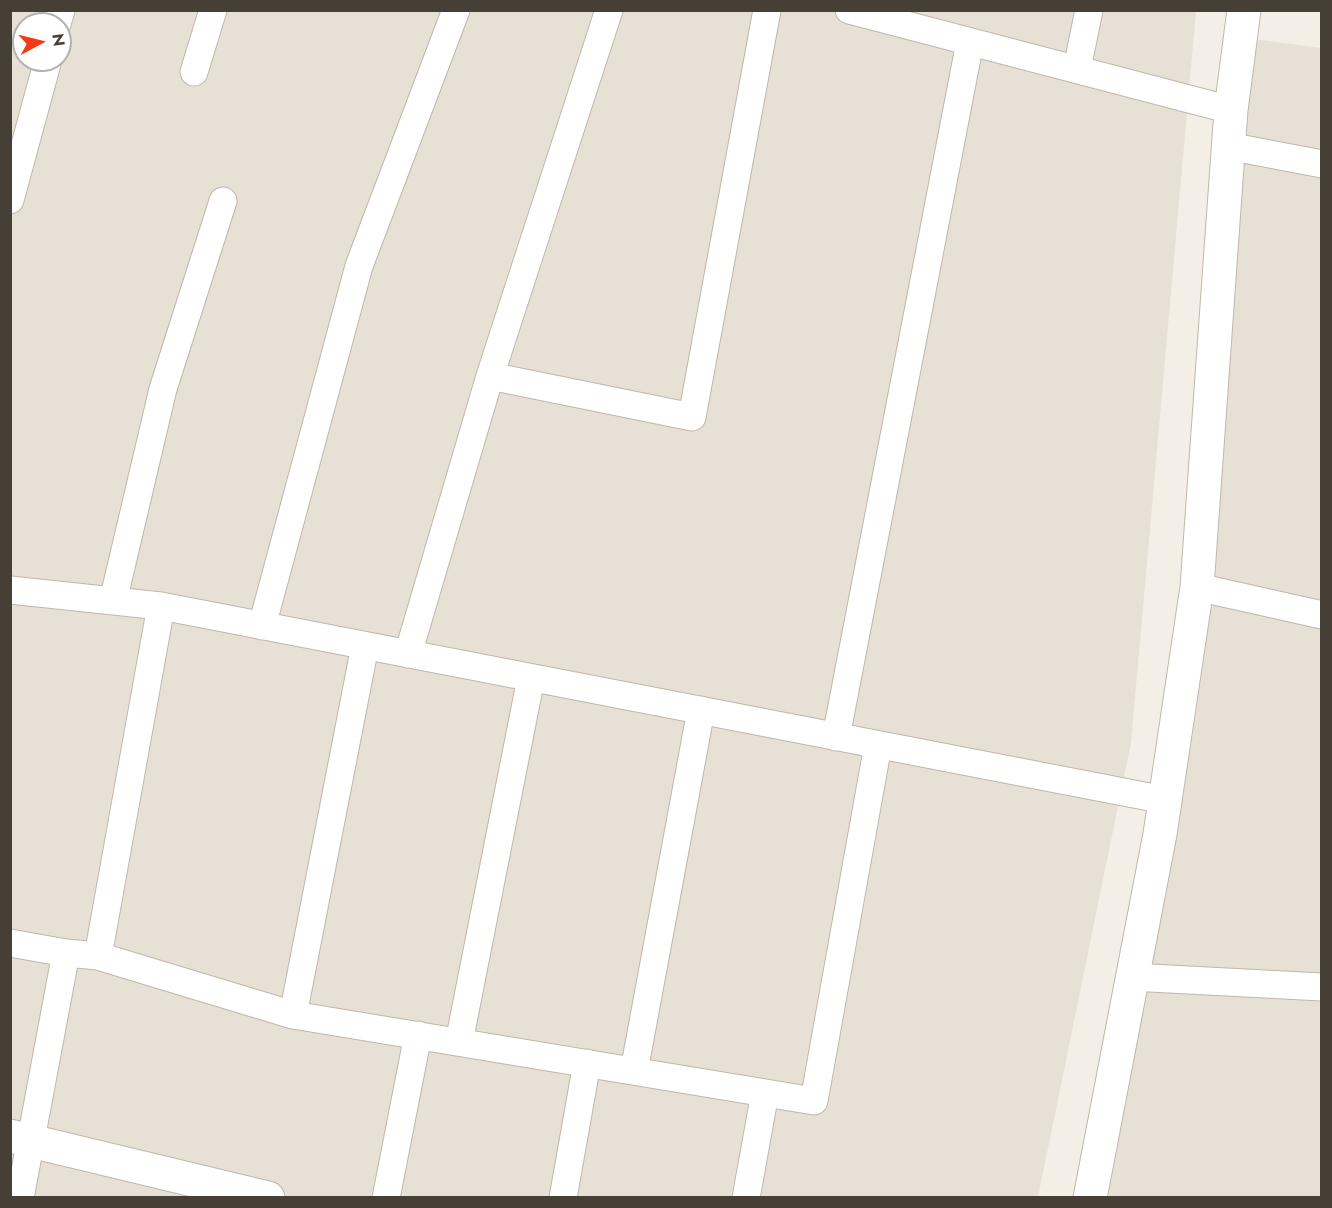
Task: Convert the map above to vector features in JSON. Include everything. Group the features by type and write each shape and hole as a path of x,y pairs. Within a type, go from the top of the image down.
{"street":[{"path":"194,72 213,10"},
{"path":"262,626 359,266 456,10"},
{"path":"408,654 490,376 609,10"},
{"path":"490,376 692,417 767,10"},
{"path":"849,10 1231,110"},
{"path":"1077,69 1089,10"},
{"path":"1089,1197 1160,834 1197,587 1228,146 1244,10"},
{"path":"836,737 970,42"},
{"path":"10,200 45,72"},
{"path":"1228,146 1322,164"},
{"path":"113,601 163,389 223,201"},
{"path":"1197,587 1322,615"},
{"path":"10,590 161,606 1165,800"},
{"path":"99,956 161,606"},
{"path":"293,1014 365,646"},
{"path":"459,1042 531,678"},
{"path":"634,1071 701,710"},
{"path":"10,944 99,956 293,1014 814,1101 878,745"},
{"path":"20,1197 17,1139 66,953"},
{"path":"1131,977 1322,987"},
{"path":"386,1197 418,1035"},
{"path":"563,1197 587,1063"},
{"path":"746,1197 765,1093"},
{"path":"17,1139 268,1197"}],"shaded area":[{"path":"10,11 1196,11 1131,743 1038,1197 11,1197"},
{"path":"1253,39 1321,48 1321,1197 1108,1198 1197,709"}]}
